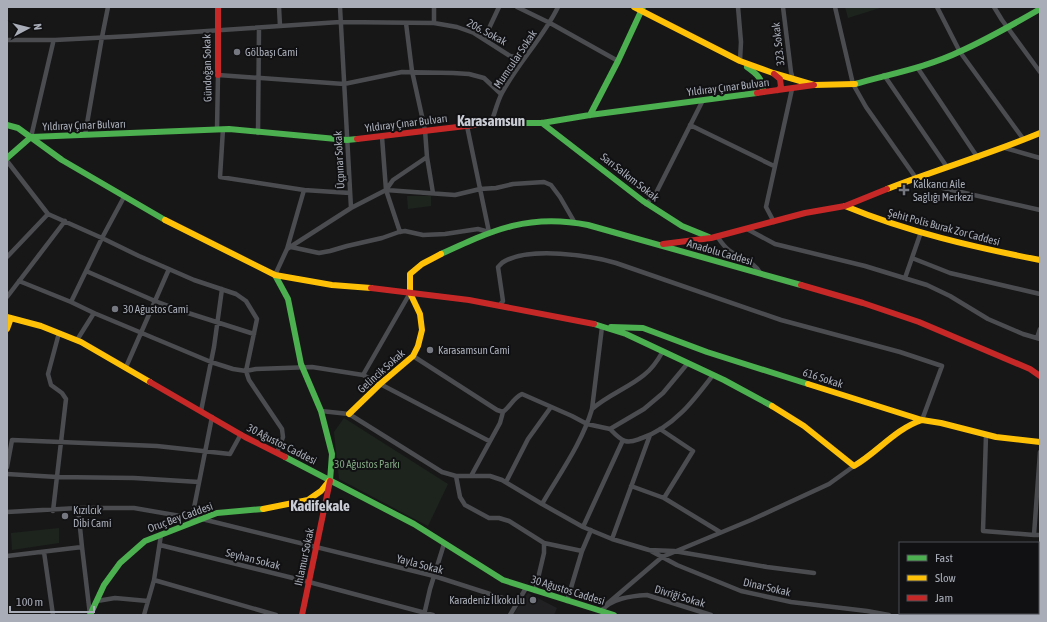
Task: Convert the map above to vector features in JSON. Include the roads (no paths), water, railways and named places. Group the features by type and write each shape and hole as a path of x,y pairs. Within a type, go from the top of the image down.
{"street":[{"path":"85,134 108,7"},
{"name":"Gündoğan Sokak","path":"218,7 217,30 220,177 304,190"},
{"path":"279,7 280,26"},
{"name":"Üçpınar Sokak","path":"340,7 351,208"},
{"path":"434,7 434,23"},
{"path":"484,39 499,7"},
{"path":"517,7 550,23 618,61"},
{"name":"Mumcular Sokak","path":"491,123 501,94 550,23 558,7"},
{"path":"634,7 642,8 740,61 756,72 761,78 764,85 764,92"},
{"path":"738,7 741,42 740,61"},
{"name":"323. Sokak","path":"783,7 793,79"},
{"path":"835,7 853,84 866,107 916,178 943,188 1040,210"},
{"path":"937,7 960,52 1024,140"},
{"path":"994,7 1040,72"},
{"path":"590,115 618,61 642,8"},
{"path":"740,61 773,73 814,85 853,84 917,67 960,52 1008,28 1040,9"},
{"name":"206. Sokak","path":"7,40 55,40 340,22 434,23 457,27 474,33 510,56 524,59"},
{"path":"406,23 412,71 425,130 427,157 434,193"},
{"path":"258,132 259,28"},
{"path":"31,137 54,43"},
{"path":"917,67 978,158"},
{"path":"218,75 344,84 412,71 469,74 484,78 501,94"},
{"path":"773,73 780,79 781,87 778,90"},
{"path":"884,75 947,167"},
{"name":"Yıldıray Çınar Bulvarı","path":"7,158 31,137 220,129 347,140 491,123 542,123 590,115 814,85"},
{"path":"774,222 766,207 792,88"},
{"path":"646,204 656,193 703,100"},
{"name":"Sarı Salkım Sokak","path":"542,123 646,204 679,225 714,237"},
{"path":"7,125 18,128 62,160 160,218 275,275 332,285 378,288 469,300 602,327 626,334 748,392 804,426 854,466"},
{"path":"690,125 774,166"},
{"path":"289,248 319,253 405,231 423,235 445,234 478,229 489,232 467,126"},
{"path":"660,245 714,237 805,213 845,206 916,178 1005,148 1040,133"},
{"path":"382,137 386,190 400,232"},
{"path":"1005,148 1040,158"},
{"path":"289,248 351,208 386,190 393,180 427,157"},
{"path":"7,161 48,214 169,269 236,294 246,301 257,319 246,371 248,380 282,429 283,437 277,453"},
{"path":"386,190 455,195 480,189 496,188 513,184 544,182 551,185 560,197 575,223"},
{"path":"275,275 289,248 304,190 350,193"},
{"path":"70,302 124,197"},
{"name":"Şehit Polis Burak Zor Caddesi","path":"845,206 873,218 921,232 1040,260"},
{"path":"7,257 48,214"},
{"name":"Anadolu Caddesi","path":"410,293 410,274 418,266 469,240 489,232 528,222 559,220 588,225 820,290 919,322 1030,369 1040,376"},
{"path":"7,297 64,222"},
{"path":"747,229 775,244 865,266 927,285 950,296 988,319 1039,339 1040,329"},
{"path":"905,278 921,232"},
{"path":"714,237 731,252 757,267 761,274"},
{"path":"499,306 503,301 498,267 503,261 514,257 546,253 596,257 781,320 900,352 942,366 922,420 901,429 864,461 854,466 829,484 751,520 662,557 607,604 601,611"},
{"path":"912,258 950,272 1040,294"},
{"path":"126,367 169,269"},
{"path":"86,271 155,301 254,334"},
{"name":"Ihlamur Sokak","path":"275,275 288,299 302,367 321,411 332,454 330,480 302,615"},
{"path":"19,282 211,362 233,369 246,371 256,369 302,367 363,376 489,441"},
{"path":"201,411 218,322 222,289"},
{"path":"363,376 410,293"},
{"name":"Gelincik Sokak","path":"349,414 380,384 413,356 418,346 422,330 420,314 410,293"},
{"path":"77,340 94,313"},
{"path":"7,329 9,317"},
{"name":"30 Ağustos Caddesi","path":"9,317 41,326 77,340 241,434 414,524 503,580 614,615"},
{"path":"542,504 573,452 587,424 592,409 602,327"},
{"name":"616 Sokak","path":"602,327 642,328 707,352 922,420 941,423 996,437 1040,442"},
{"path":"53,511 66,399 62,392 51,385 48,374 59,333"},
{"path":"592,409 599,403 645,375 656,363 663,351"},
{"path":"413,356 497,410 503,412"},
{"path":"610,429 644,408 663,394 688,363"},
{"path":"1030,369 1040,372"},
{"path":"471,476 500,423 503,412 509,407 514,398 522,394 587,424 610,429 623,440 630,442 650,435 672,422 693,401 713,375"},
{"path":"506,482 528,439 551,407"},
{"path":"321,411 349,414 442,472 456,476 490,476 502,480 583,527 612,539 649,550 674,551 767,567 814,573"},
{"path":"192,518 204,450 212,417"},
{"path":"660,429 693,451 664,498"},
{"path":"7,467 12,440 157,446 230,454 241,434"},
{"path":"612,539 650,435"},
{"path":"986,435 982,531 1040,535"},
{"path":"583,527 623,440"},
{"path":"1034,535 1040,452"},
{"path":"7,474 57,477 134,478 199,482"},
{"path":"456,476 460,497 465,505 489,518 499,518 509,521 544,543 582,551"},
{"name":"Oruç Bey Caddesi","path":"90,615 104,585 120,563 145,541 217,513 269,508 308,500 321,491 330,480"},
{"path":"632,486 664,498 720,532"},
{"path":"78,508 90,615"},
{"name":"Yayla Sokak","path":"7,512 53,511 78,508 134,508 202,519 434,576 518,603"},
{"path":"567,601 582,551 591,530"},
{"path":"144,615 154,580 161,535"},
{"path":"535,591 544,553 544,543"},
{"path":"424,614 444,544"},
{"name":"Seyhan Sokak","path":"160,545 309,582 424,614 433,615"},
{"path":"7,556 82,547"},
{"name":"Dinar Sokak","path":"649,550 677,564 741,591 791,602 889,615"},
{"path":"44,552 53,615"},
{"path":"154,580 276,615"},
{"path":"510,615 526,588"},
{"name":"Divriği Sokak","path":"607,604 636,596 647,595 711,615"},
{"path":"97,601 115,598 148,601"}],"place":[{"name":"Gölbaşı Cami","path":"237,52"},
{"name":"Kalkancı Aile Sağlığı Merkezi","path":"904,190"},
{"name":"30 Ağustos Cami","path":"115,309"},
{"name":"Karasamsun Cami","path":"430,350"},
{"name":"Kızılcık Dibi Cami","path":"65,516"},
{"name":"Karadeniz İlkokulu","path":"533,600"}],"district":[{"name":"Karasamsun","path":"491,121"},
{"name":"Kadifekale","path":"320,506"}],"park label":[{"name":"30 Ağustos Parkı","path":"367,464"}]}
